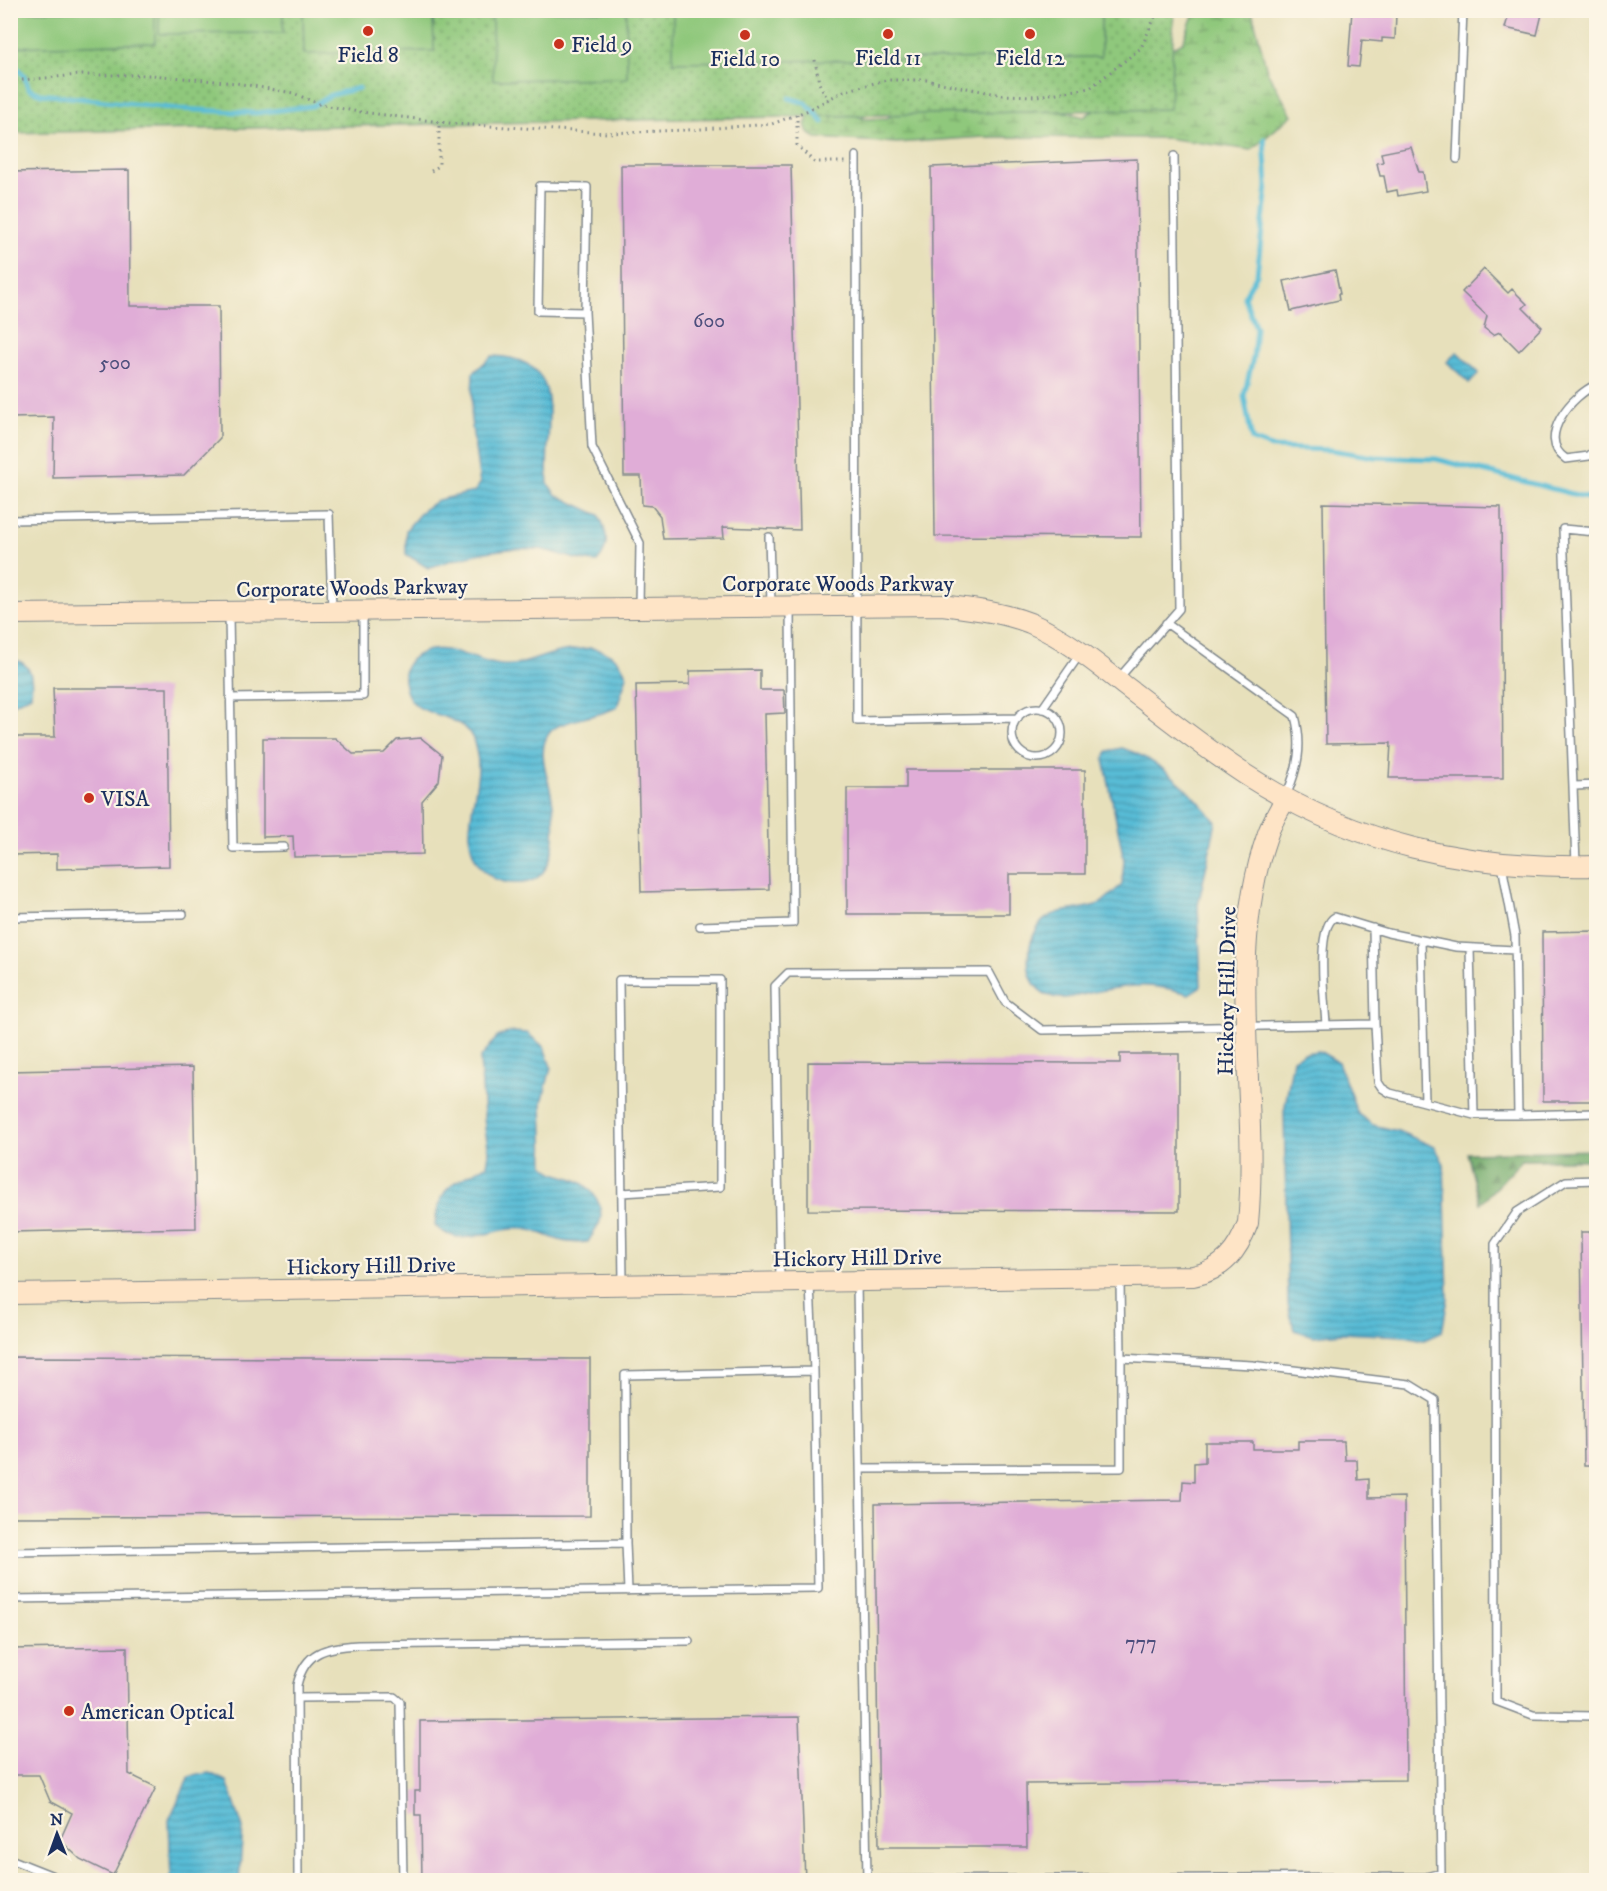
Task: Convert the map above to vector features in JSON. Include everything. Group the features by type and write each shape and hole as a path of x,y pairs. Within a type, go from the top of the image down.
{"street":[{"name":"Corporate Woods Parkway","path":"10,614 942,605 982,610 1032,624 1081,653 1244,774 1285,799 1367,836 1421,850 1502,863 1596,866"},
{"name":"Hickory Hill Drive","path":"10,1294 1205,1274 1231,1256 1248,1223 1250,1203 1246,934 1250,904 1268,833 1285,799"}],"lane":[{"path":"1456,159 1463,10"},
{"path":"856,156 856,721 1018,718"},
{"path":"1118,680 1179,609 1174,156"},
{"path":"585,312 538,311 540,186 587,187 585,312 592,447 640,543 639,608"},
{"path":"1596,385 1578,396 1560,418 1554,442 1558,454 1566,459 1589,456 1596,449"},
{"path":"10,520 329,514 332,611"},
{"path":"1576,866 1575,786 1563,529 1596,532"},
{"path":"700,926 793,923 781,606 769,537"},
{"path":"231,698 363,696 363,611"},
{"path":"229,612 233,848 284,847"},
{"path":"1166,623 1295,716 1300,735 1298,768 1285,799"},
{"path":"1042,709 1081,653"},
{"path":"1042,709 1050,712 1061,726 1060,742 1049,755 1032,758 1018,749 1012,734 1018,718 1029,710 1042,709"},
{"path":"1575,786 1596,785"},
{"path":"1502,863 1515,950 1518,1115"},
{"path":"10,917 183,914"},
{"path":"1326,1025 1323,955 1326,929 1330,920 1344,918 1421,941 1470,948 1515,950"},
{"path":"1373,928 1378,1082 1382,1088 1390,1093 1474,1114 1596,1113"},
{"path":"1421,941 1425,1102"},
{"path":"1470,948 1474,1114"},
{"path":"780,1282 775,986 788,973 989,972 1005,1002 1042,1030 1375,1023"},
{"path":"622,1193 720,1187 720,980 619,980 623,1285"},
{"path":"1596,1180 1566,1181 1517,1212 1495,1244 1496,1701 1533,1715 1596,1716"},
{"path":"860,1469 1121,1468 1120,1277"},
{"path":"857,1281 867,1880 1426,1877 1441,1873 1435,1400 1409,1384 1252,1365 1121,1358"},
{"path":"10,1599 818,1588 810,1282"},
{"path":"628,1591 624,1375 814,1371"},
{"path":"10,1552 626,1543"},
{"path":"298,1881 297,1698 301,1667 314,1655 335,1647 689,1641"},
{"path":"297,1698 394,1697 400,1702 404,1881"},
{"path":"10,1858 63,1881"}],"path":[{"path":"10,81 79,75 152,75 236,83 300,95 334,106 439,121 607,133 772,124 799,114 844,91 886,80 926,80 1002,95 1037,96 1090,88 1141,48 1158,10"},
{"path":"815,60 819,83 826,100"},
{"path":"799,114 797,145 814,162 841,160 856,165"},
{"path":"431,171 439,166 439,121"}],"green space":[{"path":"1195,10 1252,11 1267,71 1292,115 1251,150 1166,138 983,137 897,143 816,138 808,133 805,124 810,114 848,113 866,119 887,118 912,105 1049,108 1084,117 1112,96 1141,65 1183,42"},
{"path":"10,11 1174,11 1170,109 11,133"},
{"path":"10,11 155,11 155,43 11,47"},
{"path":"159,11 283,11 283,33 159,34"},
{"name":"Field 8","path":"303,11 433,11 434,51 304,54"},
{"name":"Field 9","path":"492,11 626,11 627,78 493,80"},
{"path":"673,11 1101,11 1101,57 673,62"},
{"path":"1596,1150 1596,1160 1522,1160 1480,1204 1467,1153"}],"water":[{"path":"1457,352 1479,373 1469,383 1447,362"},
{"path":"492,356 517,360 534,369 544,383 549,419 548,484 556,495 599,515 604,527 606,545 597,562 546,550 524,548 482,553 428,568 406,554 406,530 422,511 438,500 474,492 480,484 471,420 473,373"},
{"path":"591,648 614,656 627,676 617,707 562,724 550,732 543,754 554,817 551,857 546,868 538,877 528,882 503,882 489,875 477,862 471,847 471,815 478,765 472,737 467,729 456,721 428,712 412,702 407,693 404,672 411,660 431,650 454,652 490,663 508,665 559,652"},
{"path":"10,659 17,660 27,667 32,682 31,695 11,705"},
{"path":"1122,748 1162,768 1197,799 1216,822 1198,905 1201,986 1189,994 1165,988 1134,986 1067,998 1049,996 1039,989 1029,970 1030,945 1041,923 1053,914 1101,903 1122,885 1124,860 1104,759 1108,751"},
{"path":"510,1032 527,1033 544,1047 551,1067 542,1103 544,1165 553,1172 583,1184 596,1198 600,1209 600,1221 588,1242 561,1241 525,1229 456,1237 435,1226 440,1201 450,1187 487,1165 489,1152 480,1059 497,1037"},
{"path":"1319,1051 1338,1062 1358,1114 1373,1125 1398,1131 1435,1147 1444,1164 1448,1298 1442,1332 1424,1340 1405,1336 1341,1333 1313,1336 1294,1330 1288,1304 1284,1112 1293,1059 1304,1053"},
{"path":"209,1773 227,1781 243,1828 239,1880 171,1880 169,1820 189,1777"}],"building":[{"path":"1352,10 1396,13 1395,39 1382,38 1382,42 1362,40 1359,67 1348,66"},
{"path":"1510,10 1543,10 1537,35 1505,28"},
{"path":"1411,147 1419,172 1423,172 1426,191 1398,196 1397,190 1387,192 1384,176 1380,176 1377,163 1383,162 1381,153"},
{"path":"1137,159 1141,537 935,536 931,167"},
{"path":"621,165 791,165 800,530 723,527 724,538 663,539 660,516 652,506 642,505 641,476 624,476"},
{"path":"129,170 130,306 219,306 220,438 184,475 53,478 54,417 10,418 10,172"},
{"path":"1484,269 1508,293 1512,289 1527,304 1523,308 1542,327 1519,351 1500,332 1493,335 1484,328 1487,316 1462,292"},
{"path":"1335,270 1339,300 1291,311 1284,281"},
{"path":"1323,503 1501,507 1503,778 1389,778 1391,743 1326,744"},
{"path":"760,670 760,690 784,690 785,713 765,714 769,889 641,892 636,685 690,684 690,671"},
{"name":"VISA","path":"53,688 167,688 169,866 57,869 57,854 10,855 10,737 55,737"},
{"path":"263,738 335,738 353,754 384,753 397,740 421,738 442,755 439,781 422,801 423,854 294,857 293,836 263,837"},
{"path":"906,770 1085,770 1085,874 1009,874 1009,914 847,914 847,788 906,788"},
{"path":"1596,931 1596,1101 1543,1101 1542,932"},
{"path":"1120,1054 1179,1054 1179,1211 808,1210 808,1062 1120,1063"},
{"path":"193,1067 196,1228 10,1232 10,1071"},
{"path":"1581,1232 1596,1232 1596,1466 1584,1466"},
{"path":"10,1357 590,1359 590,1516 10,1517"},
{"path":"1298,1441 1344,1441 1345,1460 1357,1460 1358,1480 1369,1479 1369,1498 1404,1497 1406,1780 1026,1784 1027,1847 879,1847 875,1504 1182,1500 1183,1481 1194,1482 1194,1463 1205,1462 1205,1442 1253,1442 1253,1449 1298,1449"},
{"name":"American Optical","path":"127,1647 129,1774 156,1787 113,1875 80,1859 60,1840 72,1813 50,1801 39,1775 10,1775 10,1649"},
{"path":"799,1717 805,1881 422,1881 421,1815 415,1815 415,1791 420,1791 420,1721"}],"waterway":[{"path":"10,61 24,75 29,89 41,94 179,109 256,113 312,106 331,95 359,88"},
{"path":"789,98 806,103 823,122"},
{"path":"1264,139 1267,186 1257,274 1244,297 1256,328 1253,358 1244,396 1252,440 1274,448 1331,450 1374,457 1436,459 1596,500"}],"place":[{"name":"Field 8","path":"368,31"},
{"name":"Field 11","path":"888,34"},
{"name":"Field 12","path":"1030,34"},
{"name":"Field 10","path":"745,35"},
{"name":"Field 9","path":"559,44"},
{"name":"VISA","path":"89,798"},
{"name":"American Optical","path":"69,1711"}]}
